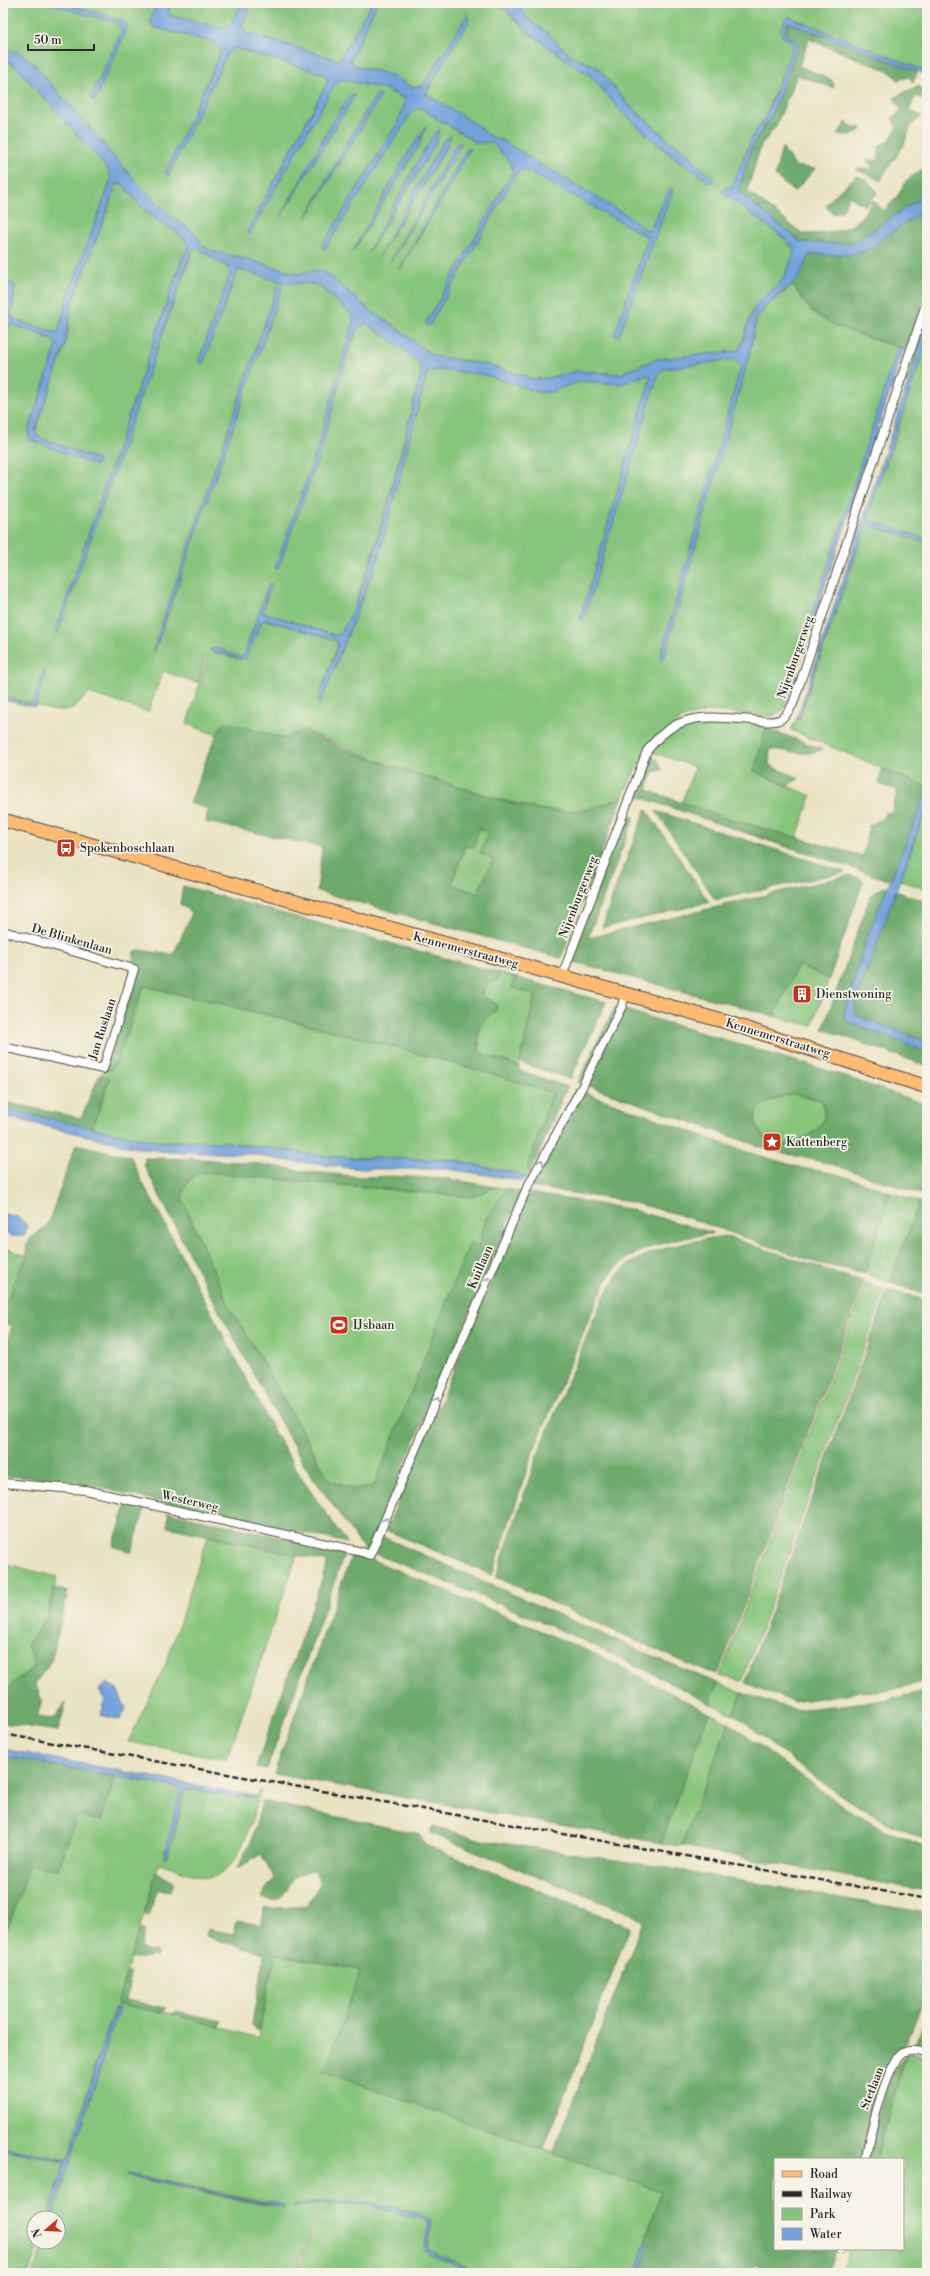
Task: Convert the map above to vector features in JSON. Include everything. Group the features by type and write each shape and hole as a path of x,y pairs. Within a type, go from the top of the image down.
{"main road":[{"name":"Kennemerstraatweg","path":"3,820 562,976 623,1000 726,1022 927,1087"}],"street":[{"name":"Nijenburgerweg","path":"562,976 647,751 654,742 668,729 688,719 708,717 772,721 784,717 793,704 927,301"},
{"name":"De Blinkenlaan","path":"3,931 134,969"},
{"name":"Jan Ruslaan","path":"3,1047 103,1069 134,969"},
{"name":"Kuillaan","path":"370,1555 527,1188 582,1087 623,1000"},
{"name":"Westerweg","path":"3,1483 85,1490 370,1555"},
{"name":"Stetlaan","path":"866,2158 874,2116 895,2062 902,2053 908,2051 927,2054"}],"green space":[{"path":"3,3 156,3 155,12 151,16 230,46 341,79 385,89 414,104 477,143 501,140 489,136 479,127 426,94 468,14 423,86 412,87 380,72 356,66 350,61 377,3 498,3 527,31 576,67 589,74 631,120 671,155 714,179 695,162 690,154 671,142 628,104 596,66 571,56 546,31 534,24 515,3 790,3 789,6 795,7 796,3 927,3 927,72 787,16 793,47 764,120 753,135 731,189 794,249 790,264 783,278 777,286 757,305 752,313 738,351 656,359 620,374 577,371 548,378 535,379 484,364 433,356 389,322 369,310 330,276 320,270 297,274 247,259 211,251 203,246 194,232 171,216 131,176 32,62 8,49 3,49"},
{"path":"169,3 241,3 231,24 222,28 169,15"},
{"path":"252,3 372,3 339,60 246,33 242,25"},
{"path":"788,22 918,71 913,83 909,77 898,80 890,72 809,39 799,66 832,80 834,88 797,75 776,126 761,145 747,191 803,234 844,229 859,219 873,200 884,211 897,197 906,181 922,169 927,162 927,194 853,243 838,244 801,242 738,192 753,144 771,117 796,40 785,33"},
{"path":"3,62 10,62 16,67 108,169 111,180 68,296 58,333 11,318 15,286 3,280"},
{"path":"919,86 927,99 915,97 909,111 922,116 911,125 904,145 883,175 881,181 856,169 874,169 866,159 878,161 880,146 889,141 897,128 892,118 902,110 894,98"},
{"path":"846,122 856,129 860,127 862,129 853,135 837,135"},
{"path":"782,147 795,166 815,169 794,192 775,176"},
{"path":"856,176 859,176 868,182 877,193 865,206 849,196 842,211 834,214 826,205"},
{"path":"122,183 147,213 175,231 181,236 189,247 181,261 56,630 193,249 198,248 229,268 248,271 285,283 308,283 319,286 330,297 406,351 420,365 421,373 378,535 355,607 346,626 338,636 262,612 271,585 269,584 244,656 240,657 215,648 211,651 239,659 245,658 262,621 266,620 336,640 338,645 317,702 320,704 378,559 427,373 437,370 482,374 538,392 549,392 582,381 621,384 645,375 658,375 663,369 736,359 748,360 756,320 765,307 793,285 807,306 823,319 845,330 904,349 784,709 772,716 709,711 683,718 639,763 623,796 611,802 587,809 567,812 538,809 502,800 392,766 303,730 285,739 222,725 217,735 187,724 207,659 205,657 198,683 163,671 148,712 89,693 73,709 54,711 36,705 46,672 44,671 32,704 3,697 3,337 8,325 12,324 52,339 57,345 29,430 29,439 97,460 38,437 35,431 65,345 72,303 117,184"},
{"path":"927,208 927,291 907,350 837,327 812,311 793,285 810,254 848,255 863,252"},
{"path":"927,302 927,325 907,383 901,381"},
{"path":"927,340 927,539 867,520"},
{"path":"866,523 927,543 927,787 791,730 797,718 799,719"},
{"path":"703,720 767,724 754,771 811,796 793,849 679,810 695,767 652,752 656,745 667,734 688,723"},
{"path":"227,722 285,739 303,730 362,756 529,808 555,811 583,810 610,802 623,796 561,958 317,891 322,847 206,822 208,809 190,803 211,746 222,727","holes":["479,828 489,833 480,853 493,859 477,894 452,884 465,846 474,847"]},
{"path":"766,728 822,749 810,753 797,753 770,749 769,765 799,778 787,786 754,771"},
{"path":"650,757 658,760 662,770 653,772 647,790 719,816 863,856 869,826 883,818 886,812 891,813 898,790 879,784 882,769 927,787 927,797 925,796 893,877 888,880 634,795"},
{"path":"927,807 927,890 900,880"},
{"path":"646,809 709,902 602,928 614,892"},
{"path":"656,811 845,872 715,900"},
{"path":"634,817 588,938 850,875 863,880 862,885 829,979 798,965 774,1016 571,961 624,818"},
{"path":"479,828 490,833 493,859 478,894 452,884 465,846"},
{"path":"183,886 499,973 497,980 483,987 483,997 495,1003 497,1008 484,1021 479,1029 478,1038 480,1053 519,1066 518,1070 567,1087 530,1173 528,1168 552,1092 349,1035 247,1010 144,986 116,1065 111,1070 106,1070 137,967 133,959 134,952 139,950 173,955 192,913 180,904"},
{"path":"885,887 888,889 866,940 844,1014 846,1021 927,1052 927,1066 823,1029 870,897 875,891"},
{"path":"895,891 927,902 927,1042 855,1015 855,1002"},
{"path":"798,965 829,979 812,1026 774,1016"},
{"path":"499,973 514,977 512,988 535,995 519,1066 480,1053 479,1031 483,1022 492,1014 495,1003 483,997 483,987 497,980"},
{"path":"514,977 606,1002 570,1079 520,1062 535,995 512,988"},
{"path":"144,986 349,1035 451,1062 552,1092 528,1168 530,1173 526,1178 520,1174 451,1160 328,1157 228,1142 158,1142 92,1129 110,1079 99,1076 106,1070"},
{"path":"615,1007 835,1073 927,1105 927,1196 831,1164 767,1149 578,1082","holes":["792,1094 821,1100 824,1114 821,1124 810,1135 795,1143 787,1145 773,1144 760,1132 755,1120 759,1108 771,1100"]},
{"path":"99,1076 110,1078 92,1129 3,1109 3,1102 81,1118"},
{"path":"575,1089 744,1151 802,1168 837,1174 890,1192 865,1273 818,1263 677,1214 631,1202 532,1187"},
{"path":"792,1094 821,1100 824,1118 816,1130 803,1139 787,1145 773,1144 766,1139 759,1130 755,1120 756,1114 759,1108 771,1100"},
{"path":"76,1144 131,1157 143,1184 277,1437 304,1482 347,1543 243,1518 214,1514 62,1479 3,1476 3,1352 12,1326 3,1323 3,1305 9,1297 18,1272 27,1256 26,1247 30,1239 48,1224"},
{"path":"145,1158 198,1159 252,1163 310,1172 362,1177 392,1176 449,1179 495,1187 472,1197 203,1172 198,1173 191,1178 184,1190 182,1199 231,1310 250,1340 330,1481 355,1489 372,1487 376,1481 470,1242 475,1242 473,1246 477,1247 487,1216 508,1189 521,1192 368,1550 364,1549 305,1466 212,1298 144,1165"},
{"name":"IJsbaan","path":"203,1172 472,1197 495,1187 508,1189 487,1216 477,1247 473,1246 376,1481 372,1487 355,1489 330,1481 250,1340 231,1310 182,1199 184,1190 191,1178 198,1173"},
{"path":"890,1192 919,1202 890,1283 865,1273"},
{"path":"529,1193 629,1209 714,1233 675,1240 648,1248 625,1260 616,1268 608,1279 597,1300 532,1454 492,1575 386,1530"},
{"path":"919,1202 927,1204 927,1295 890,1283"},
{"path":"725,1236 864,1282 718,1674 697,1668 496,1577 537,1456 601,1302 612,1282 621,1271 631,1263 643,1257 685,1243"},
{"path":"3,1247 27,1256 3,1305"},
{"path":"866,1283 885,1290 742,1681 720,1676"},
{"path":"888,1290 927,1300 927,1681 889,1690 857,1692 794,1702 745,1683"},
{"path":"127,1503 145,1507 132,1552 113,1546"},
{"path":"168,1512 345,1552 267,1769 256,1767 328,1562 168,1527"},
{"path":"208,1536 297,1555 227,1759 128,1742 166,1664"},
{"path":"383,1537 659,1659 717,1683 710,1704 670,1682 545,1623 375,1554"},
{"path":"352,1554 361,1555 598,1655 709,1713 661,1843 274,1774"},
{"path":"3,1563 57,1577 47,1617 28,1645 35,1666 12,1684 3,1701"},
{"path":"54,1588 68,1592 51,1662 35,1683 42,1701 37,1717 53,1719 66,1703 58,1731 3,1723 4,1702 9,1689 35,1666 27,1645 47,1617"},
{"path":"717,1683 742,1693 733,1714 710,1704"},
{"path":"927,1691 927,1840 873,1815 849,1800 802,1768 733,1713 742,1693 795,1710 878,1701"},
{"path":"709,1713 729,1723 681,1846 661,1843"},
{"path":"729,1723 854,1814 900,1837 927,1847 927,1891 681,1846"},
{"path":"3,1756 116,1775 101,1821 77,1816 58,1870 30,1865 3,1941"},
{"path":"116,1775 182,1788 164,1857 166,1858 175,1833 185,1789 254,1798 261,1790 243,1844 236,1857 227,1868 218,1875 206,1877 200,1876 159,1863 117,2004 172,2014 258,2038 275,1954 361,1970 325,2071 660,2191 636,2273 298,2273 316,2220 314,2219 296,2273 33,2273 41,2250 66,2250 66,2210 55,2210 119,2008 115,2007 94,2070 69,2158 66,2160 3,2147 3,1941 30,1864 58,1870 77,1816 101,1820","holes":["127,2174 284,2205 259,2204 127,2176","319,2202 346,2202 392,2206 420,2214 431,2220 427,2245 429,2250 470,2270 428,2254 424,2250 429,2222 423,2219 365,2205 333,2203 294,2207"]},
{"path":"262,1801 420,1834 425,1845 630,1927 543,2150 324,2071 361,1970 275,1954 259,2031 252,2025 264,1954 205,1936 207,1929 233,1934 237,1921 260,1925 264,1909 307,1906 320,1884 315,1871 305,1872 293,1879 279,1898 270,1900 262,1898 266,1889 275,1878 261,1854 237,1869 253,1837"},
{"path":"433,1826 482,1840 662,1867 927,1913 927,1990 907,2042 891,2059 870,2118 861,2158 774,2158 774,2250 836,2250 827,2273 781,2273 756,2265 750,2268 749,2273 639,2273 645,2244 660,2191 553,2154 643,1921 634,1915 430,1833"},
{"path":"156,1872 174,1882 171,1891 158,1889 148,1916 144,1914"},
{"path":"139,1929 145,1930 140,1947 146,1952 156,1951 157,1956 130,1959"},
{"path":"126,1973 131,1973 126,2000 166,2008 163,2013 117,2004"},
{"path":"177,2011 222,2021 220,2027 172,2014"},
{"path":"927,2013 927,2052 914,2046"},
{"path":"912,2053 927,2059 927,2273 842,2273 849,2250 904,2250 904,2158 876,2158 906,2054"},
{"path":"906,2054 876,2158 867,2158 880,2104 891,2077"},
{"path":"3,2149 65,2162 50,2210 26,2210 26,2250 36,2250 29,2273 3,2273"}],"water":[{"path":"45,3 63,3 121,20 127,24 126,32 94,102 91,97 122,30 117,23"},
{"path":"156,3 169,3 169,15 222,28 231,24 241,3 252,3 242,25 246,33 339,60 372,3 377,3 350,61 356,66 390,75 412,87 423,86 468,13 469,21 430,84 426,94 480,127 489,136 501,140 634,220 649,232 670,188 673,190 619,336 614,335 648,237 524,169 517,173 429,326 425,324 513,171 507,159 492,142 477,143 419,107 412,112 325,249 322,246 398,122 406,99 385,89 341,79 335,84 249,235 247,232 328,81 324,74 234,48 227,54 168,176 165,173 221,52 215,43 157,28 150,24"},
{"path":"498,3 515,3 534,24 546,31 571,56 597,67 628,104 671,142 690,154 695,162 714,179 711,183 663,149 620,110 589,74 576,67 527,31"},
{"path":"787,16 918,68 927,72 927,75 788,22 785,33 796,40 798,46 771,117 753,144 738,192 801,242 838,244 853,243 927,194 927,208 863,252 848,255 810,254 798,279 765,307 756,320 748,360 664,659 660,658 741,366 736,359 663,369 658,375 584,619 580,619 651,376 645,375 621,384 582,381 549,392 538,392 482,374 437,370 427,373 378,559 320,704 317,702 338,645 336,640 266,620 262,621 246,658 239,659 209,650 215,648 240,657 244,655 269,584 272,584 262,612 337,636 348,621 373,555 397,470 421,373 420,365 388,338 366,323 358,328 348,352 320,453 278,569 275,568 316,452 353,322 352,315 319,286 308,283 285,283 238,269 203,364 198,362 230,274 229,268 198,248 193,249 189,257 58,633 56,630 181,261 189,247 181,236 175,231 147,213 122,184 117,184 72,303 65,345 35,431 38,437 98,460 96,466 29,439 29,430 57,345 52,339 12,324 8,325 3,337 3,313 8,288 3,285 3,280 15,285 11,318 47,331 58,333 68,296 111,180 108,169 16,67 10,62 3,62 3,49 18,52 32,62 131,176 171,216 194,232 203,246 211,251 247,259 297,274 320,270 330,276 369,310 389,322 433,356 484,364 535,379 548,378 577,371 620,374 656,359 738,351 752,312 760,301 777,286 783,278 790,264 794,249 788,241 722,192 725,188 731,188 753,135 764,120 793,47 793,42 782,36 781,28"},
{"path":"351,94 355,95 280,218 330,126"},
{"path":"377,94 381,96 306,218 356,127"},
{"path":"426,126 419,145 352,253 403,161"},
{"path":"440,129 435,145 368,253 418,161 434,134"},
{"path":"451,136 445,150 378,258 444,140"},
{"path":"457,143 462,143 390,262"},
{"path":"470,148 460,169 400,269 466,150"},
{"path":"277,287 282,287 155,651 153,650"},
{"path":"927,325 927,340 867,520 927,539 927,543 866,524 798,720 797,718"},
{"path":"898,347 904,349 788,696 786,696"},
{"path":"44,671 46,671 35,707 3,700 3,697 32,704"},
{"path":"925,796 927,797 927,807 855,1002 855,1015 927,1042 927,1052 846,1021 844,1014 866,940"},
{"path":"3,1109 158,1142 228,1142 328,1157 451,1160 520,1174 526,1178 524,1180 518,1180 448,1169 362,1169 281,1160 253,1154 169,1152 133,1147 3,1116"},
{"path":"3,1214 17,1217 26,1224 24,1236 10,1236 3,1228"},
{"path":"107,1683 116,1688 126,1708 120,1720 101,1715 105,1701 99,1689"},
{"path":"3,1749 255,1796 255,1798 185,1789 172,1842 166,1859 164,1858 181,1788 3,1756"},
{"path":"116,2007 119,2008 55,2210 50,2210 65,2162 3,2149 3,2147 66,2160 69,2158 94,2070"},
{"path":"127,2174 257,2201 284,2205 284,2208 127,2176"},
{"path":"336,2201 388,2206 427,2218 432,2224 427,2245 428,2250 470,2268 470,2270 466,2271 463,2267 428,2254 424,2249 429,2223 423,2219 365,2205 333,2203 294,2207"},
{"path":"649,2243 640,2273 629,2273 636,2272 645,2244"},
{"path":"477,2268 501,2270 560,2270 606,2273 489,2273 478,2271"},
{"path":"606,2273 629,2273 620,2274"}],"railway":[{"path":"3,1734 927,1899"}],"place":[{"name":"Spokenboschlaan","path":"66,848"},
{"name":"Dienstwoning","path":"802,994"},
{"name":"Kattenberg","path":"772,1142"},
{"name":"IJsbaan","path":"339,1325"}]}
